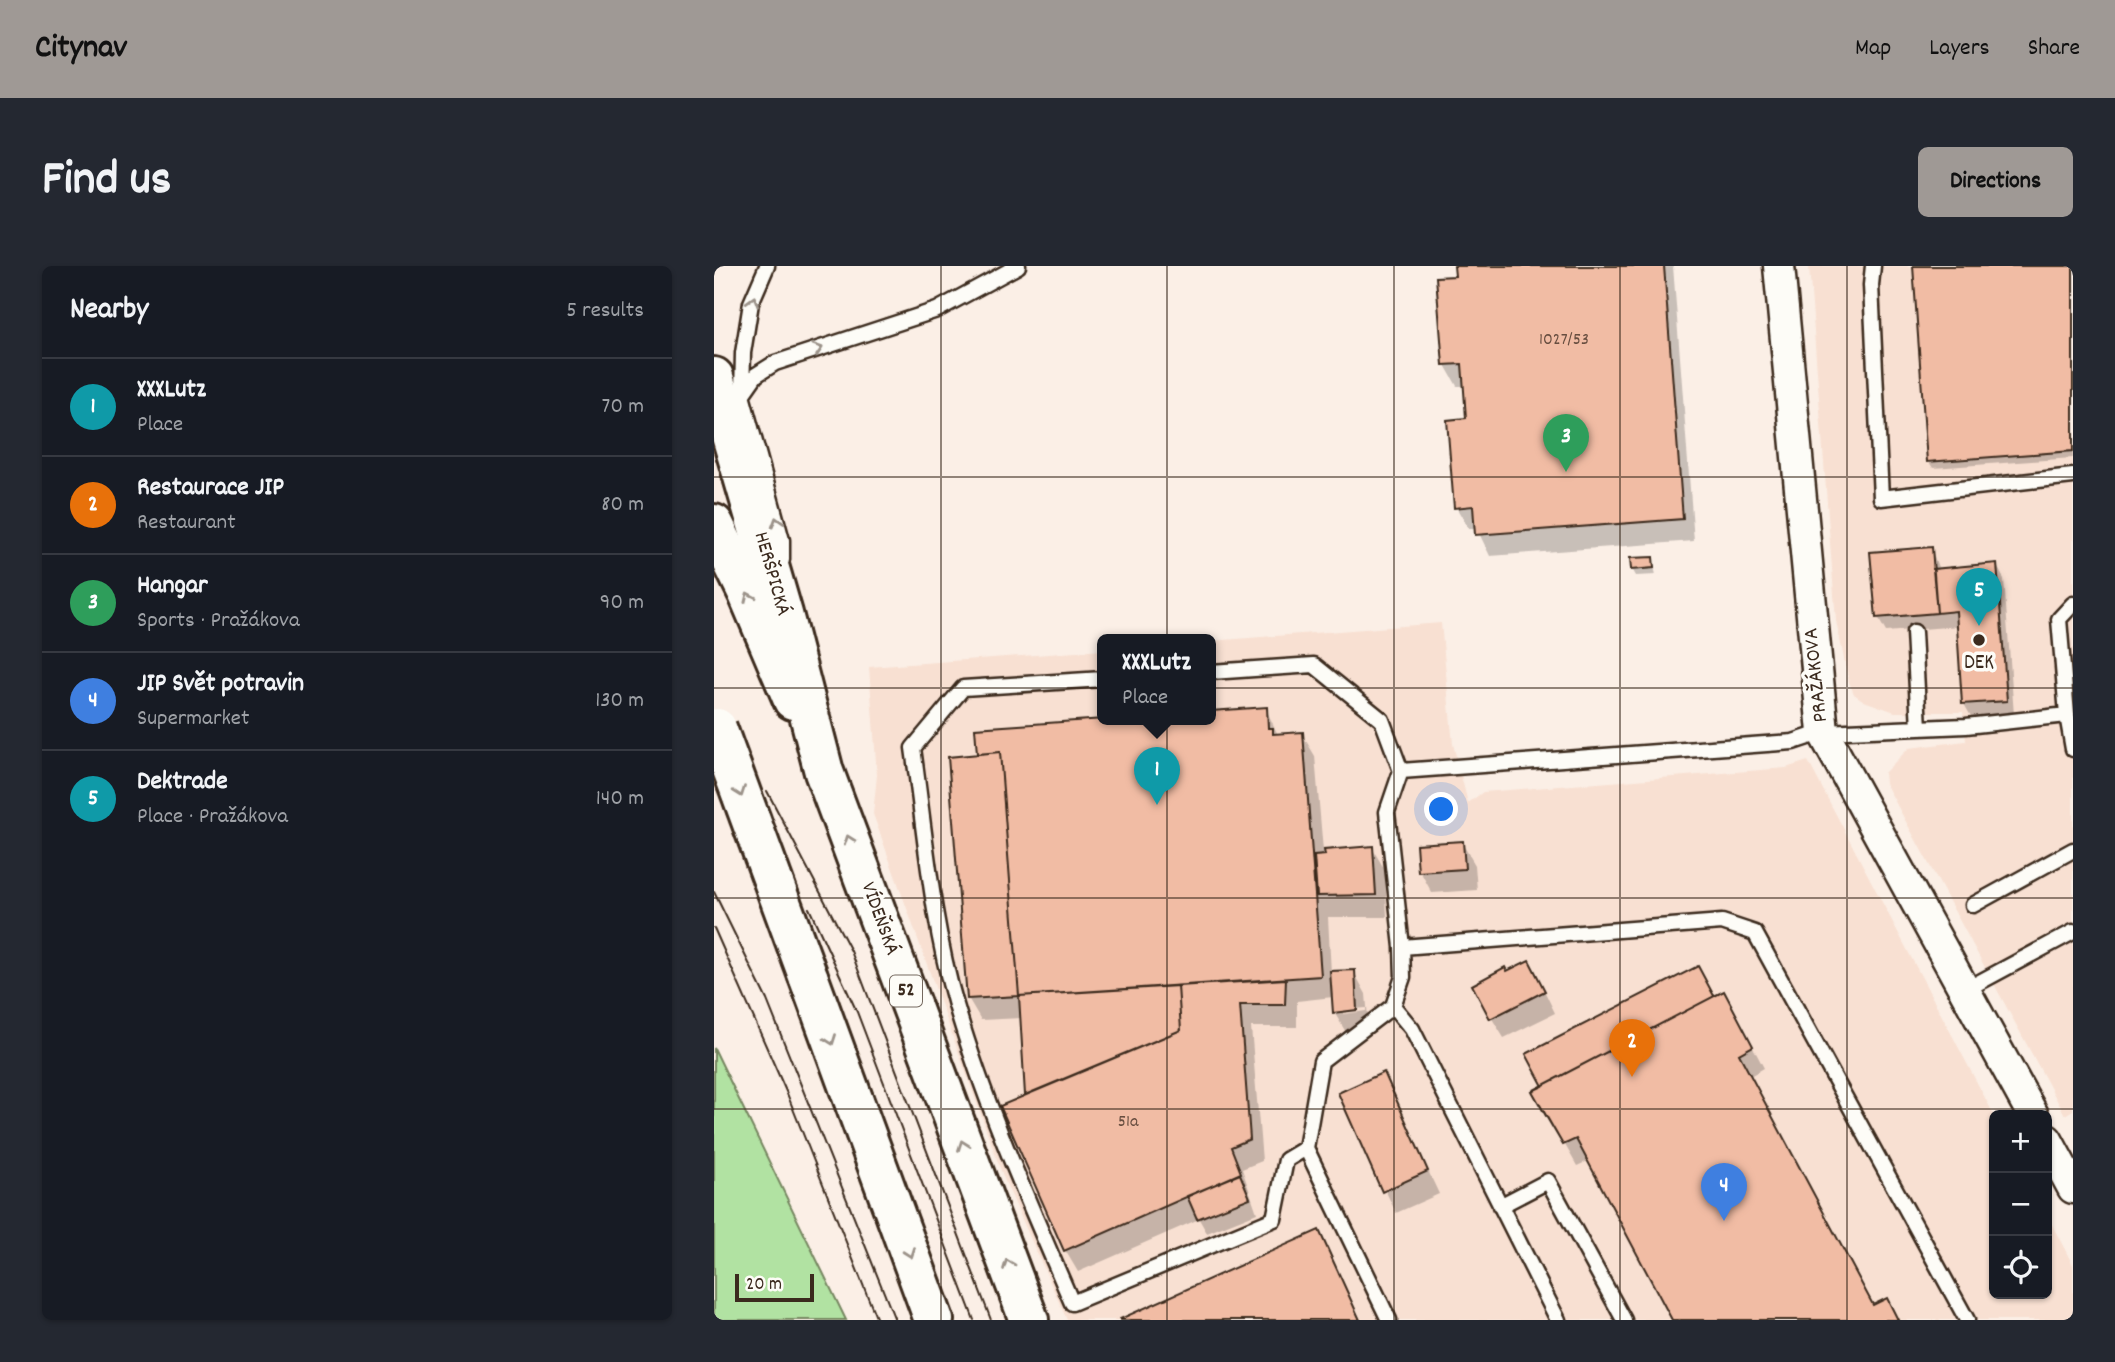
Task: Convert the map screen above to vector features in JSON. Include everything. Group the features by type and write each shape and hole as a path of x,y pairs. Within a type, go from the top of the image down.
{"main road":[{"name":"HERŠPICKÁ","path":"728,386 824,772"},
{"name":"VÍDEŇSKÁ","path":"714,524 748,594 824,772 1029,1320"},
{"path":"715,722 934,1320"}],"street":[{"name":"PRAŽÁKOVA","path":"1779,266 1823,732 2030,1110"},
{"path":"2052,1149 2073,1188"}],"lane":[{"path":"728,386 743,353 751,303 767,266"},
{"path":"728,386 756,375 775,363 937,310 1018,266"},
{"path":"1873,266 1871,285 1881,498 2073,476"},
{"path":"2073,604 2059,619 2067,715 2073,749"},
{"path":"1914,632 1919,728"},
{"path":"1216,671 1314,665 1382,720 1401,771 1387,813 1403,977 1393,1006 1321,1061 1306,1148 1389,1320"},
{"path":"1097,679 963,688 913,748 942,942 955,1004 990,1108 1072,1303 1274,1219 1286,1160 1306,1148"},
{"path":"1401,771 1793,742 1823,732 1919,728 2067,715"},
{"path":"1973,905 2073,850"},
{"path":"1402,947 1722,922 1755,933 1966,1320"},
{"path":"1965,990 2073,932"},
{"path":"1393,1006 1412,1029 1558,1320"},
{"path":"1500,1206 1548,1181 1624,1320"}],"shaded area":[{"path":"1809,266 2073,266 2073,1110 2065,1115 1885,783 1884,773 1909,748 1966,741 1963,712 1895,712 1864,701 1854,694 1849,682 1836,621"},
{"path":"1441,623 1453,744 1468,803 1483,792 1786,768 1808,761 1991,1110 1989,1110 1989,1299 2052,1299 2052,1225 2073,1265 2073,1320 1067,1320 1004,1179 873,814 877,775 869,667 1097,650 1097,725 1216,725 1216,641"}],"green space":[{"path":"714,1048 846,1320 714,1320"}],"building":[{"path":"1454,266 1664,266 1683,519 1475,535 1473,506 1454,508 1447,420 1466,418 1462,364 1443,365 1436,277 1455,276"},
{"path":"1913,266 2073,266 2073,451 1927,462"},
{"path":"1932,547 1937,613 1876,618 1870,552"},
{"path":"1653,557 1654,568 1631,570 1630,558"},
{"path":"1997,563 2007,701 1962,704 1956,611 1937,613 1933,569"},
{"path":"1267,707 1268,728 1273,728 1273,734 1303,732 1321,976 1019,996 1000,752 977,754 975,728 1097,719 1097,725 1216,725 1216,711"},
{"path":"1000,752 1019,996 967,999 948,757"},
{"path":"1463,841 1465,869 1418,872 1416,844"},
{"path":"1373,846 1376,895 1317,896 1314,856 1325,855 1324,850"},
{"path":"1529,960 1545,991 1490,1019 1472,985 1505,967 1507,971"},
{"path":"1698,966 1714,996 1724,991 1753,1046 1739,1054 1873,1305 1887,1298 1898,1320 1672,1320 1576,1139 1563,1145 1546,1116 1532,1091 1543,1086 1526,1054"},
{"path":"1355,970 1357,1010 1333,1013 1330,971"},
{"path":"1286,979 1285,1005 1240,1005 1250,1139 1231,1147 1241,1173 1064,1251 1000,1106 1181,1030 1178,986"},
{"path":"1178,986 1181,1030 1025,1095 1019,996"},
{"path":"1724,991 1753,1046 1739,1054 1873,1305 1887,1298 1898,1320 1672,1320 1576,1139 1563,1145 1532,1091"},
{"path":"1384,1072 1428,1171 1382,1192 1338,1093"},
{"path":"1240,1174 1250,1198 1197,1219 1187,1196"},
{"path":"1319,1230 1360,1320 1120,1319"}],"tram line":[{"path":"767,791 851,951 991,1320"},
{"path":"714,892 767,1000 895,1320"},
{"path":"809,908 857,1012 974,1320"},
{"path":"714,928 788,1096 877,1320"}],"place":[{"name":"Hangar","path":"1566,472"},
{"name":"Dektrade","path":"1979,626"},
{"name":"DEK","path":"1979,640"},
{"name":"XXXLutz","path":"1157,805"},
{"name":"Restaurace JIP","path":"1632,1077"},
{"name":"JIP Svět potravin","path":"1724,1221"}]}
